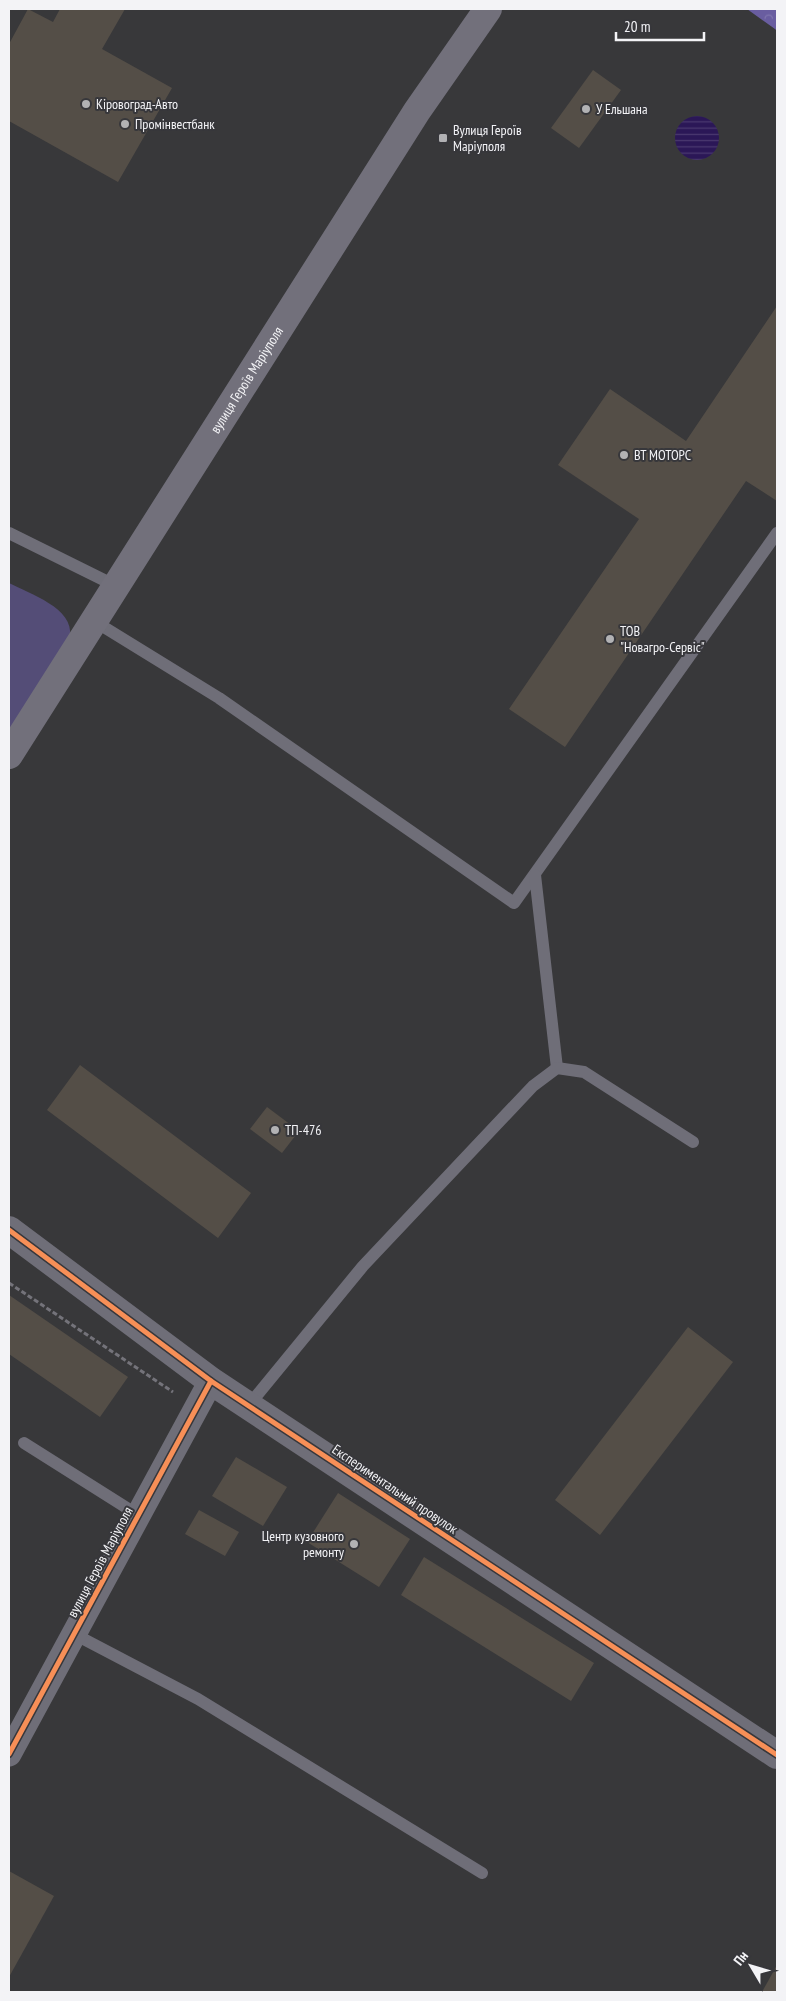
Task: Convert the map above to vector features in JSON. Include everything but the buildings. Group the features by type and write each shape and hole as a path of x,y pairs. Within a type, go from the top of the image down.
{"main road":[{"name":"вулиця Героїв Маріуполя","path":"9,755 417,111 488,9"}],"street":[{"name":"Експериментальний провулок","path":"9,1230 211,1381 777,1755"},
{"name":"вулиця Героїв Маріуполя","path":"9,1754 211,1381"}],"lane":[{"path":"9,533 116,586"},
{"path":"94,621 219,698 514,903 777,533"},
{"path":"535,875 557,1068"},
{"path":"249,1405 363,1266 534,1086 557,1068 584,1072 693,1142"},
{"path":"24,1443 138,1515"},
{"path":"74,1634 198,1699 482,1873"}],"path":[{"path":"9,1283 197,1407"}],"shaded area":[{"path":"701,116 713,122 718,129 718,147 713,154 706,159 693,160 681,154 676,147 675,134 681,122 688,117"},
{"path":"9,583 39,597 58,610 65,617 69,626 70,636 9,734"}],"green space":[{"path":"747,9 777,9 777,31 775,29"}],"cycle path":[{"path":"9,1230 211,1381 777,1755"},
{"path":"9,1754 211,1381"}],"place":[{"name":"Кіровоград-Авто","path":"86,104"},
{"name":"У Ельшана","path":"586,109"},
{"name":"Промінвестбанк","path":"125,124"},
{"name":"Вулиця Героїв Маріуполя","path":"443,138"},
{"name":"ВТ МОТОРС","path":"624,455"},
{"name":"ТОВ \"Новагро-Сервіс\"","path":"610,639"},
{"name":"ТП-476","path":"275,1130"},
{"name":"Центр кузовного ремонту","path":"354,1544"}]}
